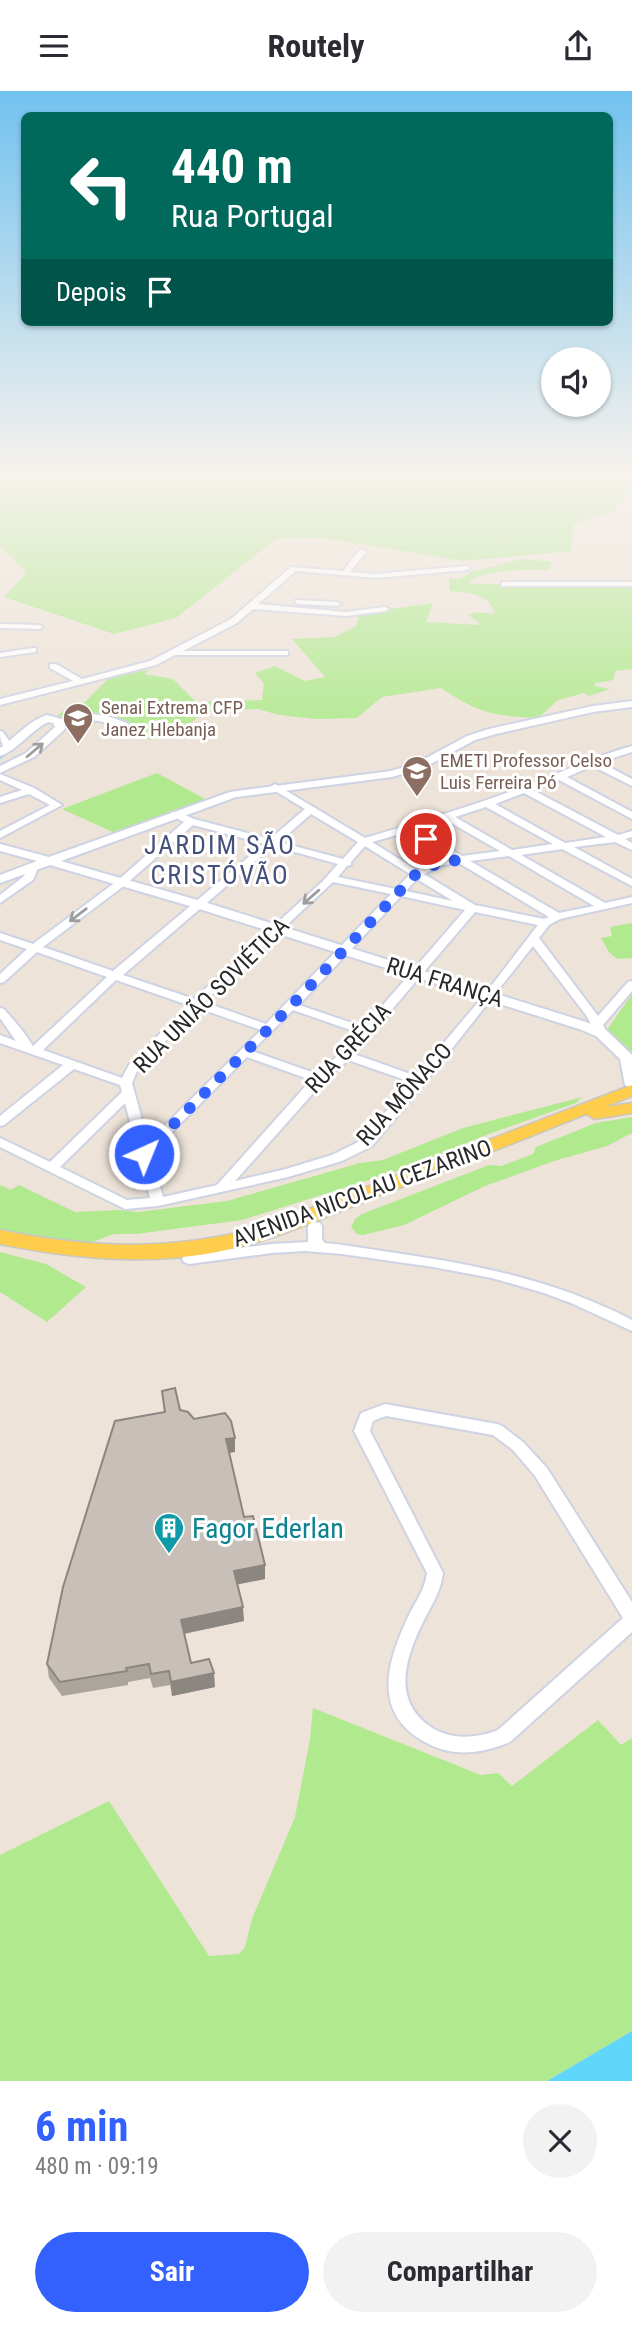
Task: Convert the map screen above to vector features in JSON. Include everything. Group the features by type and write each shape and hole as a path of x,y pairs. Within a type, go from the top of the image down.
{"main road":[{"name":"AVENIDA NICOLAU CEZARINO","path":"0,1237 59,1249 91,1252 158,1251 216,1246 277,1229 632,1088"},
{"name":"AVENIDA NICOLAU CEZARINO","path":"0,1244 68,1258 148,1261 189,1259 315,1226 586,1117 632,1108"}],"street":[{"path":"345,573 354,562"},
{"path":"0,702 153,663 234,621 294,569 376,576 467,568"},
{"path":"506,585 632,584"},
{"path":"257,599 337,604"},
{"path":"249,606 346,614 385,609"},
{"path":"0,626 39,627"},
{"path":"0,655 33,650"},
{"path":"175,653 285,653"},
{"path":"53,666 80,681"},
{"path":"0,879 234,794 392,774 421,765 471,738 492,731 593,709 632,704"},
{"path":"0,734 5,751 38,722 47,718 57,722 80,715 102,715 141,734"},
{"path":"0,770 30,755 60,728 57,722"},
{"path":"363,842 487,804 592,762 630,751"},
{"path":"592,762 632,783"},
{"path":"0,777 57,804 0,835"},
{"path":"560,777 632,816"},
{"path":"275,787 472,908"},
{"path":"524,789 632,847"},
{"path":"0,800 31,790"},
{"path":"487,804 632,883"},
{"path":"0,1052 19,1043 113,977 311,809"},
{"path":"175,814 191,821 347,863"},
{"path":"447,816 602,906"},
{"path":"0,980 35,948 121,883 191,821"},
{"path":"409,829 551,920"},
{"path":"144,1154 291,1006 415,875 440,862 616,839 632,834"},
{"name":"RUA UNIÃO SOVIÉTICA","path":"51,1168 128,1088 133,1068 195,1004 332,879 363,842"},
{"name":"RUA FRANÇA","path":"0,847 197,904 599,1028 629,1060 632,1088"},
{"path":"0,900 29,878 33,868"},
{"path":"332,879 472,908 551,920 632,901"},
{"name":"RUA GRÉCIA","path":"222,1187 319,1079 346,1055 472,908"},
{"name":"RUA MÔNACO","path":"51,1168 125,1205 158,1202 288,1173 352,1152 367,1143 551,920"},
{"path":"0,936 267,1028"},
{"path":"534,939 599,1028 632,983"},
{"path":"291,1006 366,1031"},
{"path":"0,1011 19,1043 128,1088 158,1202"},
{"path":"243,1052 319,1079"},
{"path":"346,1055 419,1081"},
{"path":"0,1122 71,1065"},
{"path":"0,1142 51,1168"},
{"path":"315,1226 315,1242 322,1247"},
{"path":"189,1259 263,1249 322,1247 491,1271 563,1292 632,1326"},
{"path":"386,1411 497,1430 518,1446 541,1472 632,1619 504,1735 485,1744 468,1746 441,1742 414,1729 401,1711 396,1671 417,1618 434,1588 435,1573 362,1431 362,1422 366,1417 386,1411"}],"green space":[{"path":"16,562 247,562 176,618 114,634 4,597 26,573"},
{"path":"511,562 551,562 549,570 492,573 472,579 470,584 632,586 632,669 616,671 613,680 596,683 594,686 610,689 589,696 584,693 558,700 538,718 486,712 441,688 382,697 357,718 316,719 279,715 258,709 204,712 184,728 150,740 112,720 80,712 56,717 63,711 81,706 113,674 150,670 144,674 173,679 196,702 262,700 264,684 255,673 275,666 305,681 325,677 292,639 335,637 356,626 359,619 355,614 433,603 426,622 482,625 468,615 476,612 495,614 488,602 477,595 450,591 449,578 460,579 471,572"},
{"path":"157,773 205,799 115,833 62,809"},
{"path":"632,923 632,958 617,959 609,952 601,938 612,936 610,927"},
{"path":"632,994 632,1058 607,1030"},
{"path":"582,1097 576,1103 486,1135 404,1169 242,1220 136,1234 114,1234 87,1244 69,1244 0,1231 0,1185 11,1190 19,1185 75,1212 138,1212 227,1201 360,1163 383,1160 463,1128"},
{"path":"632,1117 632,1133 607,1146 554,1161 485,1186 404,1225 363,1235 357,1234 351,1227 355,1219 362,1214 489,1165 501,1166 533,1154 536,1147 596,1123"},
{"path":"0,1252 46,1264 86,1287 47,1322 0,1292"},
{"path":"313,1708 481,1775 498,1773 512,1786 598,1720 621,1745 632,1738 632,2031 547,2081 0,2081 0,1855 109,1801 209,1956 239,1954 245,1947 252,1919 295,1817"}],"water":[{"path":"632,2031 632,2081 547,2081"}],"building":[{"name":"Fagor Ederlan","path":"175,1388 180,1410 188,1412 194,1419 225,1413 231,1421 235,1438 226,1439 244,1517 253,1516 265,1565 234,1571 243,1607 181,1620 191,1663 209,1659 214,1673 171,1682 169,1671 151,1674 149,1664 126,1668 127,1671 60,1682 47,1664 63,1587 115,1421 165,1412 162,1391"}],"waterway":[{"path":"0,758 14,748"}],"place":[{"name":"Senai Extrema CFP Janez Hlebanja","path":"78,745"},
{"name":"EMETI Professor Celso Luis Ferreira Pó","path":"417,798"},
{"name":"Fagor Ederlan","path":"169,1555"}],"district":[{"name":"JARDIM SÃO CRISTÓVÃO","path":"220,860"}],"route":[{"path":"144,1154 291,1006 415,875 440,862 459,860 426,839"}]}
